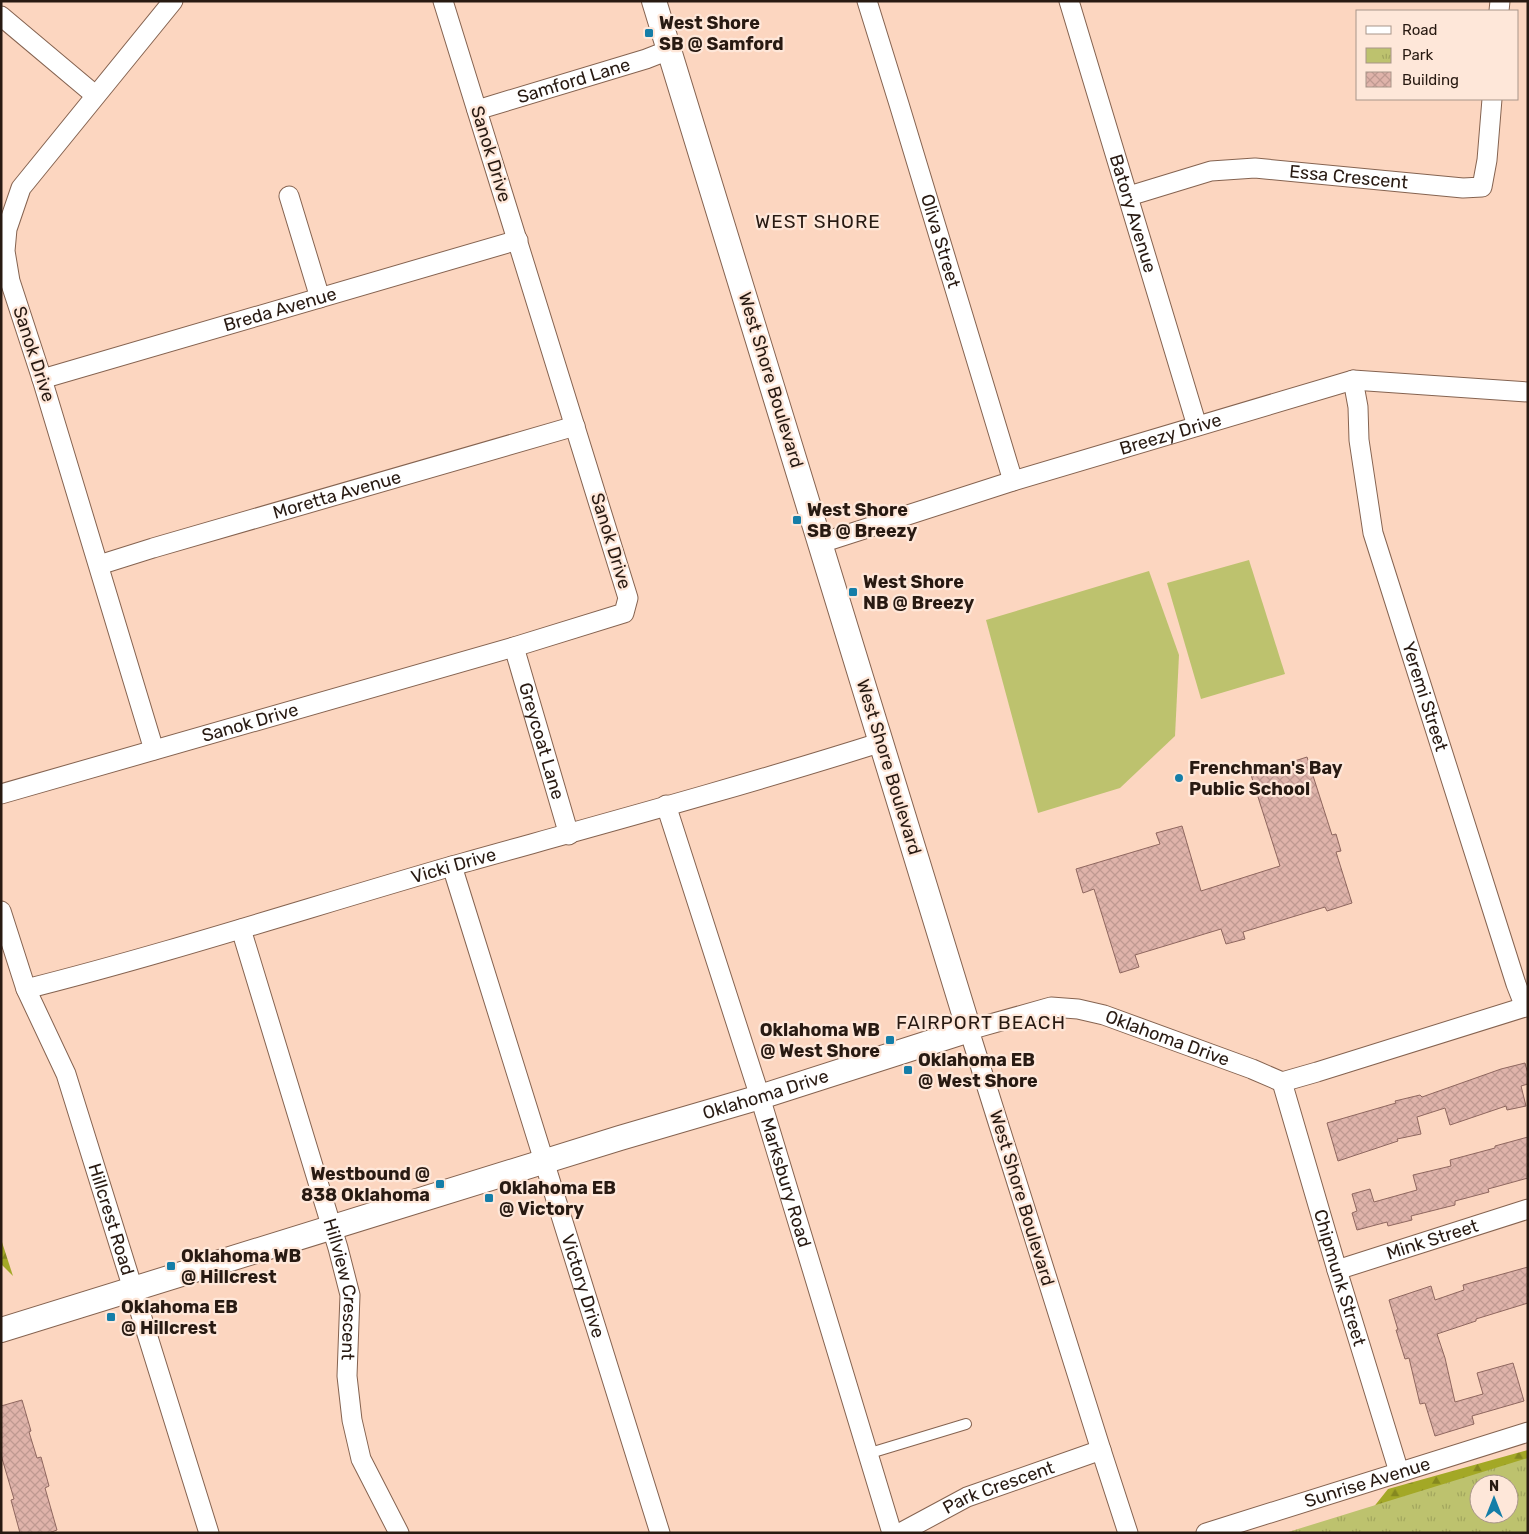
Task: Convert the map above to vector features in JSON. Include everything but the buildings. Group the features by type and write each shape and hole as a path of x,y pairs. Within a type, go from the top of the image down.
{"street":[{"name":"Sanok Drive","path":"154,750 42,379 10,280 5,251 7,229 21,188 173,1"},
{"name":"Sanok Drive","path":"1,794 514,647 624,613 628,598 443,1"},
{"name":"West Shore Boulevard","path":"654,1 969,1030 1128,1533"},
{"name":"Oliva Street","path":"866,1 905,122 1013,481"},
{"name":"Batory Avenue","path":"1070,1 1197,426"},
{"path":"1,16 95,95"},
{"name":"Samford Lane","path":"478,110 646,59 669,50"},
{"name":"Essa Crescent","path":"1129,196 1211,171 1255,168 1463,188 1482,187 1487,160 1492,100"},
{"path":"289,196 320,298"},
{"name":"Breda Avenue","path":"42,379 518,240"},
{"name":"Breezy Drive","path":"821,543 1013,481 1353,380 1528,392"},
{"name":"Yeremi Street","path":"1353,380 1358,407 1359,440 1373,533 1516,984 1526,1006"},
{"name":"Moretta Avenue","path":"99,566 153,548 575,426"},
{"name":"Greycoat Lane","path":"514,647 569,834"},
{"name":"Vicki Drive","path":"26,989 241,929 882,742"},
{"name":"Marksbury Road","path":"666,805 760,1097 892,1533"},
{"name":"Victory Drive","path":"452,866 660,1533"},
{"name":"Hillcrest Road","path":"1,911 26,989 66,1074 209,1533"},
{"name":"Hillview Crescent","path":"241,929 350,1295 348,1376 352,1420 361,1459 399,1533"},
{"path":"1282,1082 1526,1006"},
{"name":"Oklahoma Drive","path":"1,1330 331,1227 760,1097 969,1030 1050,1008 1078,1008 1104,1015 1244,1066 1282,1082"},
{"name":"Chipmunk Street","path":"1282,1082 1399,1472"},
{"name":"Mink Street","path":"1337,1270 1528,1209"},
{"name":"Sunrise Avenue","path":"1206,1533 1528,1432"},
{"name":"Park Crescent","path":"900,1533 967,1497 1101,1450"}],"lane":[{"path":"868,1454 966,1424"}],"green space":[{"path":"1249,560 1285,674 1201,699 1167,583"},
{"path":"1149,571 1179,655 1175,736 1120,788 1038,813 986,620"},
{"path":"1,1239 13,1276 1,1264"},
{"path":"1528,1450 1528,1533 1353,1533 1388,1489"},
{"path":"1528,1458 1528,1533 1285,1533 1469,1476 1469,1524 1519,1524 1519,1474 1476,1474"}],"place":[{"name":"West Shore SB @ Samford","path":"649,33"},
{"name":"West Shore SB @ Breezy","path":"797,520"},
{"name":"West Shore NB @ Breezy","path":"853,592"},
{"name":"Frenchman's Bay Public School","path":"1179,778"},
{"name":"Oklahoma WB @ West Shore","path":"890,1040"},
{"name":"Oklahoma EB @ West Shore","path":"908,1070"},
{"name":"Westbound @ 838 Oklahoma","path":"440,1184"},
{"name":"Oklahoma EB @ Victory","path":"489,1198"},
{"name":"Oklahoma WB @ Hillcrest","path":"171,1266"},
{"name":"Oklahoma EB @ Hillcrest","path":"111,1317"}],"district":[{"name":"WEST SHORE","path":"818,221"},
{"name":"FAIRPORT BEACH","path":"981,1022"}]}
